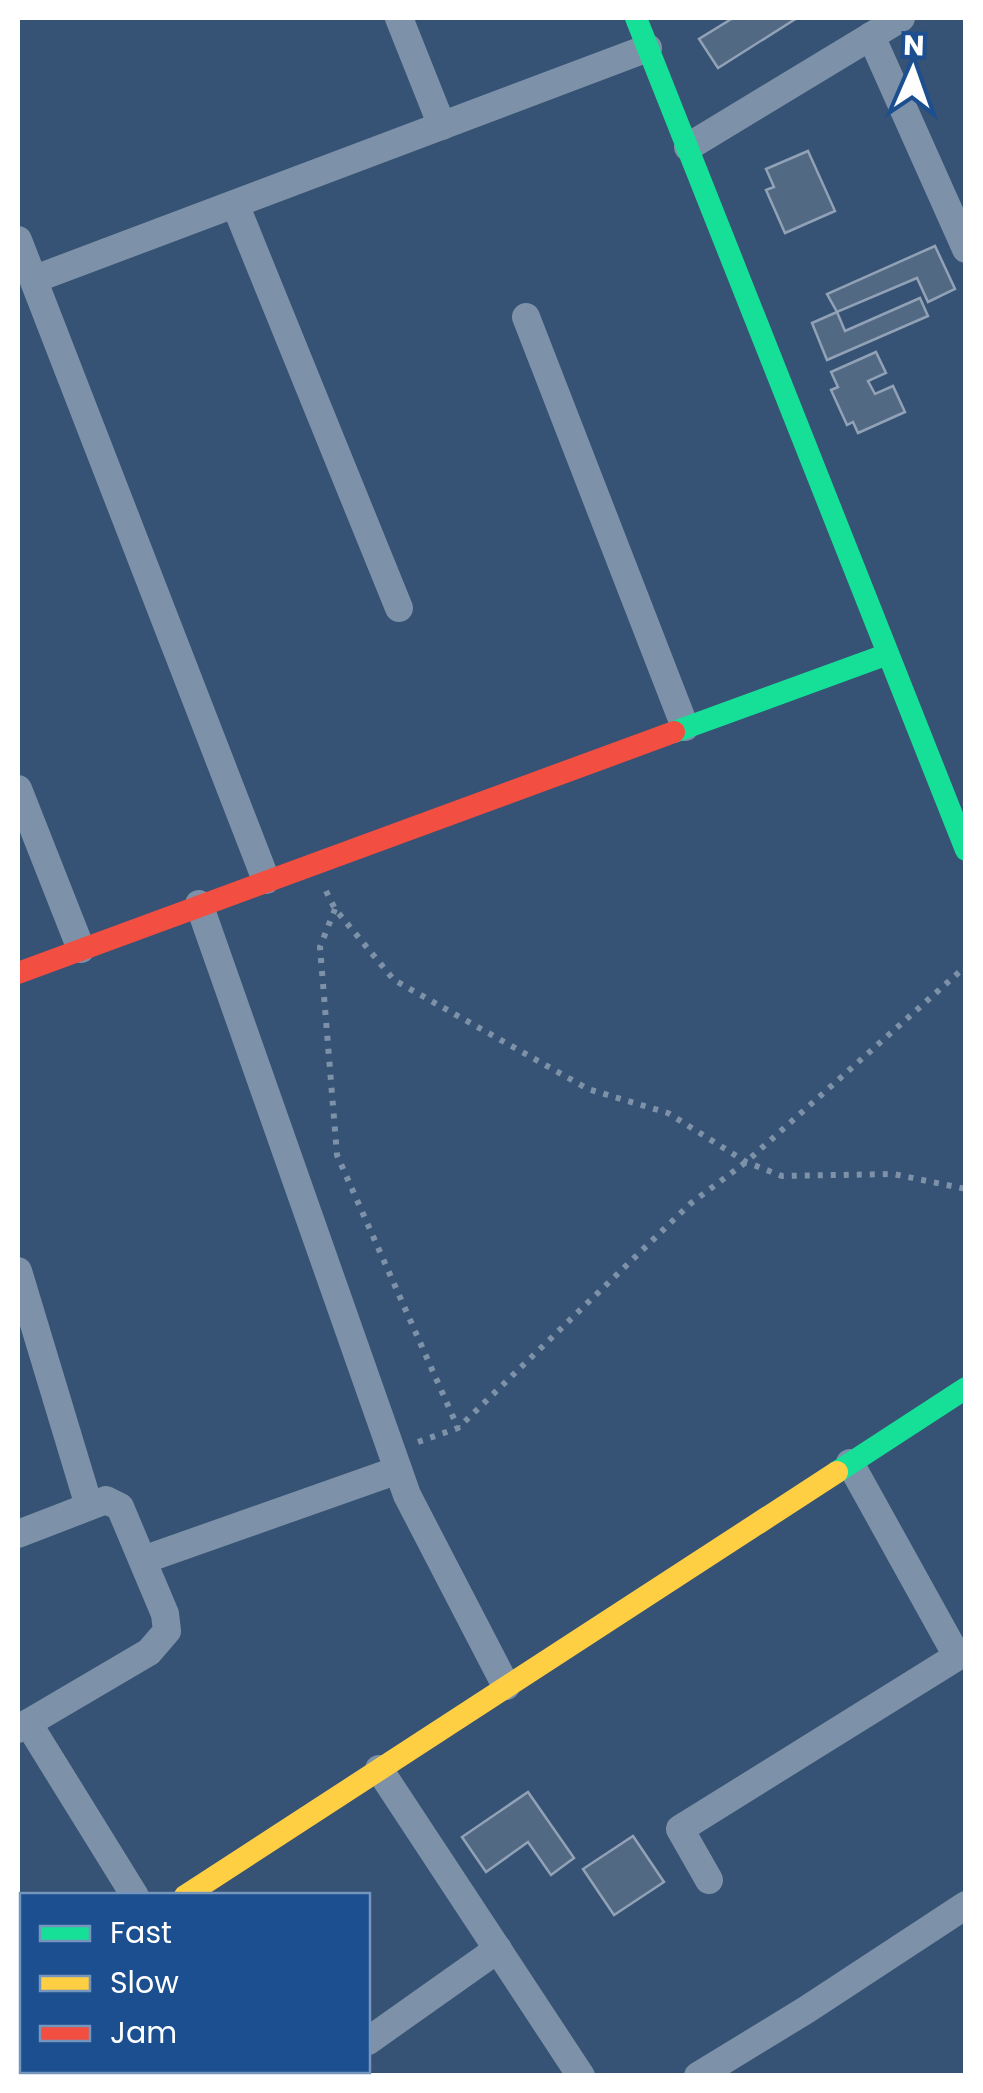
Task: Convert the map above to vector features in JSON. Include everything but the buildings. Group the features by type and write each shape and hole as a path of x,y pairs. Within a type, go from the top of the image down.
{"street":[{"path":"399,18 442,126"},
{"path":"636,18 966,850"},
{"path":"688,147 901,18"},
{"path":"871,36 966,250"},
{"path":"35,279 648,48"},
{"path":"235,204 399,608"},
{"path":"18,240 266,880"},
{"path":"526,317 686,728"},
{"path":"18,973 888,654"},
{"path":"18,789 81,949"},
{"path":"200,904 407,1495 506,1686"},
{"path":"18,1272 89,1506"},
{"path":"197,1892 378,1769 966,1388"},
{"path":"142,1560 396,1460"},
{"path":"709,1880 680,1829 961,1654 850,1463"},
{"path":"18,1534 106,1500 120,1507 166,1614 167,1631 149,1652 23,1726 133,1893"},
{"path":"378,1769 581,2076"},
{"path":"698,2076 966,1905"},
{"path":"370,2039 498,1950"}],"path":[{"path":"313,863 335,909 394,980 588,1089 668,1113 746,1162 782,1176 893,1174 966,1189"},
{"path":"335,909 320,947 337,1154 458,1428"},
{"path":"396,1460 458,1428 690,1204 746,1162 966,966"}],"traffic: fast":[{"path":"636,18 966,850"},
{"path":"674,732 888,654"},
{"path":"837,1472 966,1388"}],"traffic: slow":[{"path":"190,1893 837,1472"}],"traffic: jam":[{"path":"18,973 674,732"}]}
